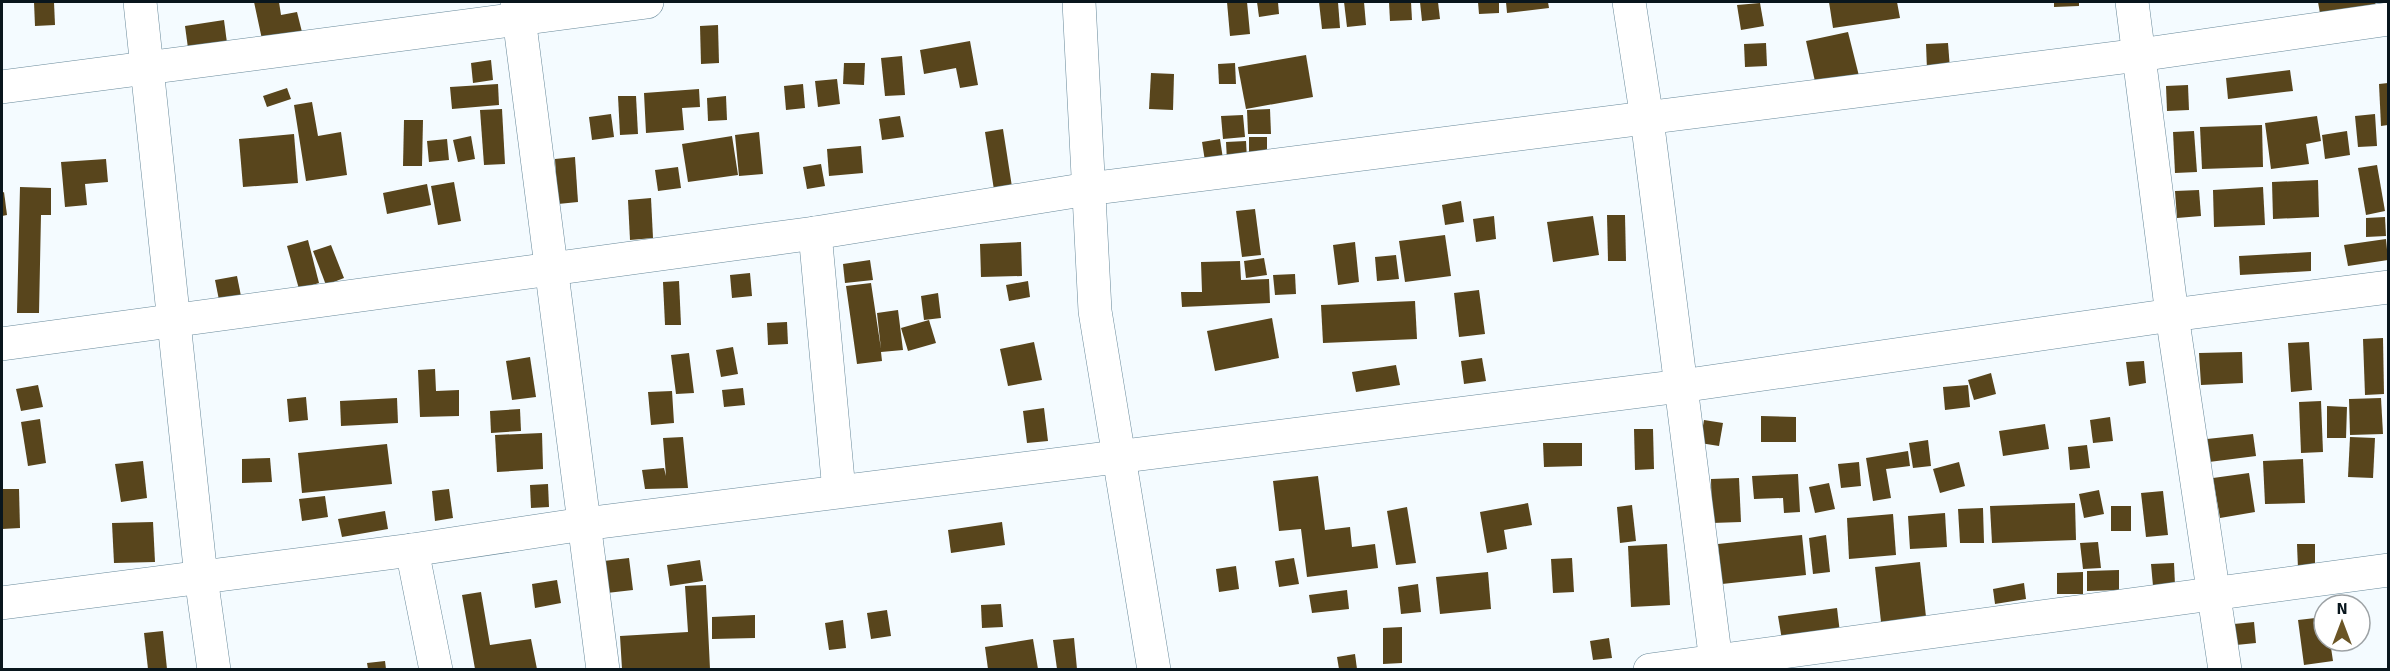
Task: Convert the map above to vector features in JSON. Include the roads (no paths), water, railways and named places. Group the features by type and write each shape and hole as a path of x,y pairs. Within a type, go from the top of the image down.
{"street":[{"path":"140,2 149,68 173,321 201,577 214,669"},
{"path":"2,87 149,68 518,11 647,2"},
{"path":"1078,2 1095,311 1117,456 1154,669"},
{"path":"1629,2 1647,119 1717,665"},
{"path":"2132,2 2172,315 2225,669"},
{"path":"518,11 603,669"},
{"path":"2,344 815,233 1088,189 2139,55 2388,19"},
{"path":"815,233 839,491"},
{"path":"2,603 412,550 584,524 839,491 1681,386 2172,315 2388,287"},
{"path":"412,550 436,669"},
{"path":"1650,669 1717,665 2388,570"}]}
